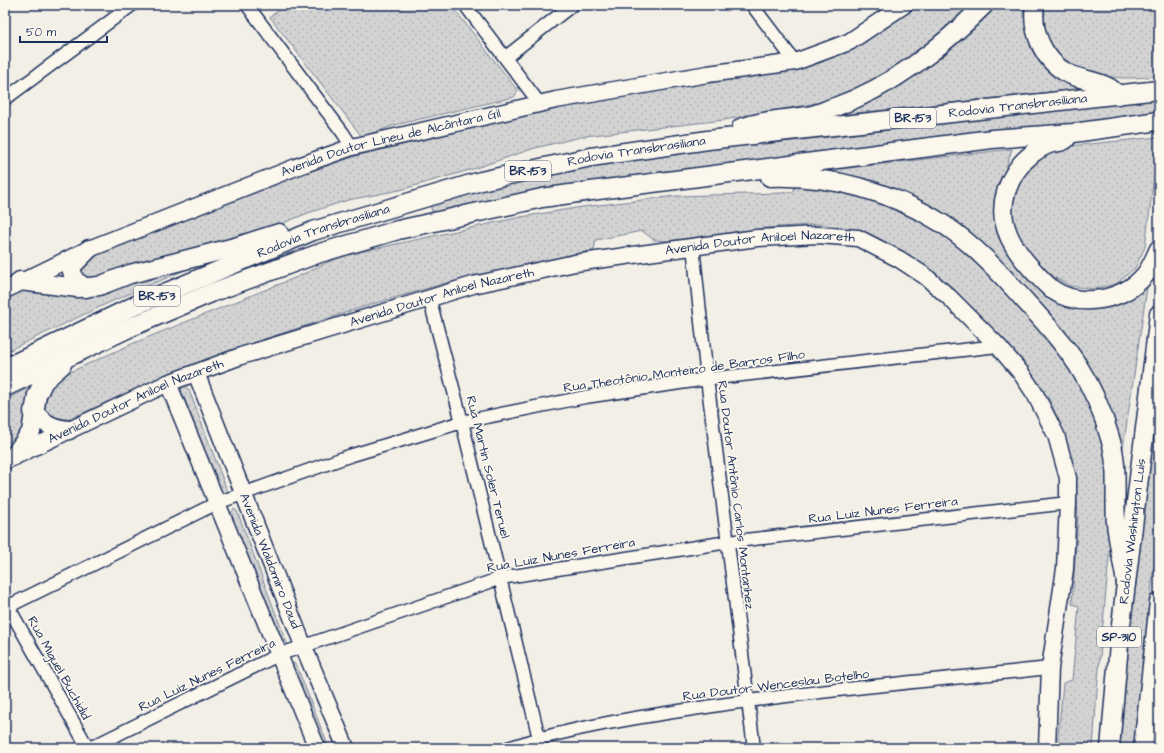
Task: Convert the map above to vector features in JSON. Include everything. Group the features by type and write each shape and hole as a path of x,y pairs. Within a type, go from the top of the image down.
{"highway":[{"path":"708,140 753,123 813,114 858,98 894,79 921,61 984,5"},
{"path":"1035,5 1033,18 1037,38 1048,57 1066,73 1087,82 1108,86 1118,95"},
{"name":"Rodovia Transbrasiliana","path":"5,368 136,305 313,231 481,181 591,157 708,140 1155,90"},
{"name":"Rodovia Transbrasiliana","path":"5,387 131,327 219,291 320,252 398,230 542,198 992,139 1073,133 1152,122"},
{"path":"1073,133 1063,142 1051,144 1031,154 1016,170 1006,191 1003,214 1007,234 1016,251 1054,291 1074,298 1094,301 1113,297 1130,288 1145,275 1159,248"},
{"path":"727,173 748,178 784,177 830,180 872,190 911,207 943,224 980,255 1020,296 1058,336 1080,368 1098,404 1112,447 1117,477 1116,523 1126,583"},
{"path":"13,285 86,288 99,286 130,274 235,247 292,229 313,231"},
{"path":"86,288 74,280 71,267 89,249"},
{"name":"Rodovia Washington Luís","path":"1110,748 1114,683 1159,314"},
{"path":"10,459 31,432 36,395 44,381 58,370 69,356"},
{"path":"33,411 43,423 58,429 69,430"},
{"name":"SP-310","path":"1143,748 1159,602"}],"main road":[{"name":"Avenida Doutor Lineu de Alcântara Gil","path":"13,285 89,249 296,166 352,147 540,104 708,74 795,62 849,42 904,5"},
{"name":"Avenida Doutor Aniloel Nazareth","path":"10,459 168,383 241,356 473,285 575,263 757,238 818,235 858,238 899,259 925,276 949,297 998,346 1035,394 1056,435 1068,478 1068,502 1065,569 1050,668 1047,748"},
{"name":"Avenida Waldomiro Daud","path":"196,373 303,645 346,748"},
{"name":"Avenida Waldomiro Daud","path":"168,383 317,748"}],"street":[{"path":"5,99 132,5"},
{"path":"247,5 352,147"},
{"path":"465,5 506,57 540,104"},
{"path":"506,57 572,5"},
{"path":"752,5 795,62"},
{"name":"Rua Doutor Antônio Carlos Montanhez","path":"693,246 707,379 754,748"},
{"name":"Rua Martin Soler Teruel","path":"429,298 462,422 539,738"},
{"name":"Rua Theotônio Monteiro de Barros Filho","path":"6,605 217,503 349,456 462,422 585,397 707,379 998,346"},
{"name":"Rua Luiz Nunes Ferreira","path":"89,748 278,655 303,645 501,578 728,542 1068,502"},
{"name":"Rua Miguel Buchidid","path":"6,605 89,748"},
{"name":"Rua Doutor Wenceslau Botelho","path":"508,748 539,738 642,717 749,701 1050,668"}],"shaded area":[{"path":"285,5 451,5 518,91 514,97 395,125 362,137 270,17"},
{"path":"916,5 974,5 918,56 852,92 822,102 724,120 585,136 535,148 473,169 400,190 348,200 308,213 276,226 109,275 84,280 77,265 78,261 288,178 360,155 549,110 642,92 782,72 820,63 857,45 881,31"},
{"path":"989,5 1024,5 1023,11 1031,49 1051,73 1079,89 828,116"},
{"path":"1045,5 1159,5 1159,75 1139,78 1118,78 1098,75 1080,69 1064,59 1052,46 1045,28"},
{"path":"1153,97 1158,100 1156,114 670,171 567,185 436,212 432,212 430,203 549,172 680,152"},
{"path":"1159,137 1145,247 1135,268 1116,284 1094,289 1070,286 1054,277 1035,263 1017,239 1012,218 1011,199 1019,177 1037,157 1069,146"},
{"path":"1012,149 995,202 995,221 1008,254 1026,278 1048,296 1079,307 1148,281 1122,455 1094,379 961,230 822,171"},
{"path":"795,187 831,189 905,208 975,257 1078,369 1106,438 1112,523 1093,748 1057,748 1063,683 1072,680 1079,606 1072,604 1078,515 1074,467 1063,430 1049,399 1029,370 981,318 860,232 821,224 766,228 668,241 654,240 642,231 596,240 594,250 446,283 369,305 225,352 167,375 65,421 42,416 41,398 57,379 68,373 134,343 350,254 521,217 582,207 676,196 793,192"},
{"path":"194,266 108,303 5,352 5,297 21,288"},
{"path":"182,387 186,387 189,390 228,493 222,493 181,390"},
{"path":"26,389 30,390 30,394 24,430 5,445 5,400"},
{"path":"1159,400 1159,519 1134,748 1117,748 1135,574"},
{"path":"234,509 237,511 288,646 284,648 229,516"},
{"path":"294,663 297,667 329,748 321,748 290,665"}]}
